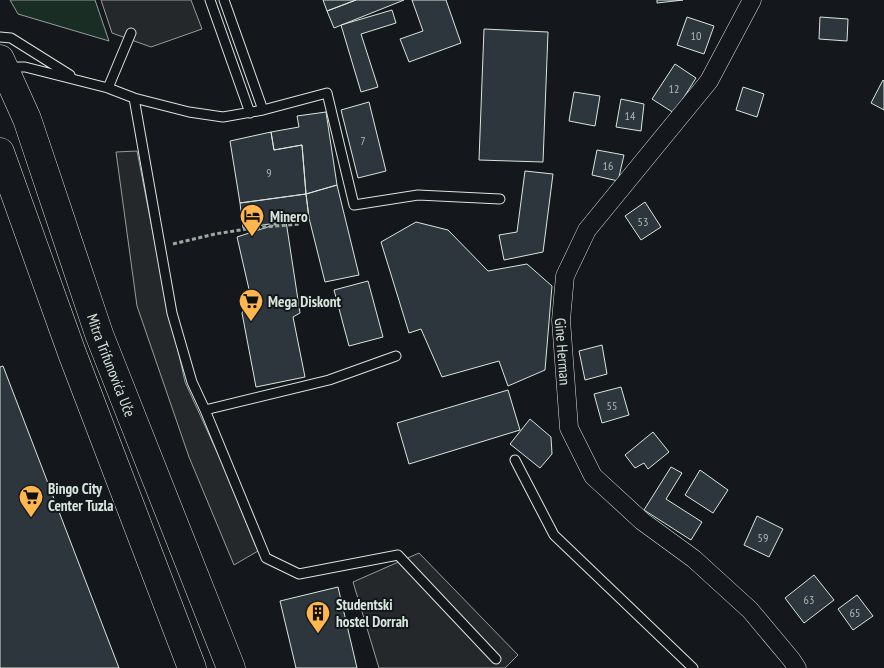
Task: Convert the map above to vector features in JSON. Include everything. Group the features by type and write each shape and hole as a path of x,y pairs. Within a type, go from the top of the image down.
{"main road":[{"name":"Mitra Trifunovića Uče","path":"2,63 27,119 99,334 231,668"},
{"path":"0,152 72,352 192,668"}],"street":[{"name":"Gine Herman","path":"752,0 709,81 587,230 565,276 560,320 569,428 593,476 642,521 694,559 750,610 797,668"}],"lane":[{"path":"210,0 250,113"},
{"path":"224,0 263,110"},
{"path":"108,88 131,33"},
{"path":"0,37 11,38 77,80"},
{"path":"2,63 108,88 134,98 189,112 223,118 263,110 327,93 354,205 418,195 500,198"},
{"path":"134,98 172,313 192,382 266,558 299,574 398,555 496,658"},
{"path":"205,410 330,380 396,356"},
{"path":"515,460 554,535 693,668"}],"path":[{"path":"160,246 253,228 300,224"}],"green space":[{"path":"10,0 95,0 109,41 18,14"}],"shaded area":[{"path":"101,0 191,0 202,29 151,47 112,33"},
{"path":"137,151 185,382 222,463 258,551 234,565 189,457 137,306 116,152"},
{"path":"419,553 518,655 505,668 379,668 353,582"}],"building":[{"path":"323,0 356,0 327,11"},
{"path":"356,0 404,0 334,28 327,11"},
{"path":"412,0 446,0 461,43 409,62 400,39 423,31"},
{"path":"657,0 683,0 657,3"},
{"path":"392,10 396,23 361,34 378,87 361,92 341,25"},
{"path":"687,17 714,26 704,54 677,45"},
{"path":"820,17 848,19 847,41 819,39"},
{"path":"484,29 548,32 543,162 479,160"},
{"path":"675,64 696,78 674,113 652,99"},
{"path":"884,81 884,110 871,103"},
{"path":"743,87 764,94 757,117 736,110"},
{"path":"574,92 600,96 595,126 569,121"},
{"path":"621,99 644,104 641,131 616,127"},
{"path":"369,102 386,171 358,178 341,110"},
{"path":"326,112 337,185 306,194 302,145 274,150 271,132 299,127 297,116"},
{"path":"271,132 274,150 302,145 306,194 240,203 230,141"},
{"path":"597,150 624,155 618,181 592,175"},
{"path":"525,171 553,174 543,252 504,260 499,235 517,232"},
{"path":"337,185 359,275 325,282 309,218 306,194"},
{"path":"306,194 309,218 243,228 240,203"},
{"path":"645,202 661,227 641,240 625,216"},
{"path":"286,221 300,313 293,317 305,377 256,387 242,313 251,298 237,237"},
{"path":"416,222 448,230 488,271 527,264 552,286 545,370 508,386 499,361 442,377 421,329 409,333 381,242"},
{"path":"368,281 383,337 349,346 334,290"},
{"path":"602,345 607,374 585,380 579,351"},
{"name":"Bingo City Center Tuzla","path":"3,366 119,668 0,668 0,367"},
{"path":"621,387 629,415 602,423 594,394"},
{"path":"508,390 520,430 409,464 397,423"},
{"path":"530,419 551,437 552,454 540,468 510,444"},
{"path":"653,432 669,452 648,469 644,463 635,468 625,455"},
{"path":"671,467 682,473 666,499 702,522 691,540 644,510"},
{"path":"700,470 728,490 713,513 685,495"},
{"path":"757,516 783,529 769,557 744,545"},
{"path":"814,575 834,600 804,623 785,598"},
{"name":"Studentski hostel Dorrah","path":"338,587 357,668 296,668 280,601"},
{"path":"857,595 873,616 853,630 838,609"}],"place":[{"name":"Minero","path":"252,237"},
{"name":"Mega Diskont","path":"251,322"},
{"name":"Bingo City Center Tuzla","path":"31,518"},
{"name":"Studentski hostel Dorrah","path":"318,634"}]}
